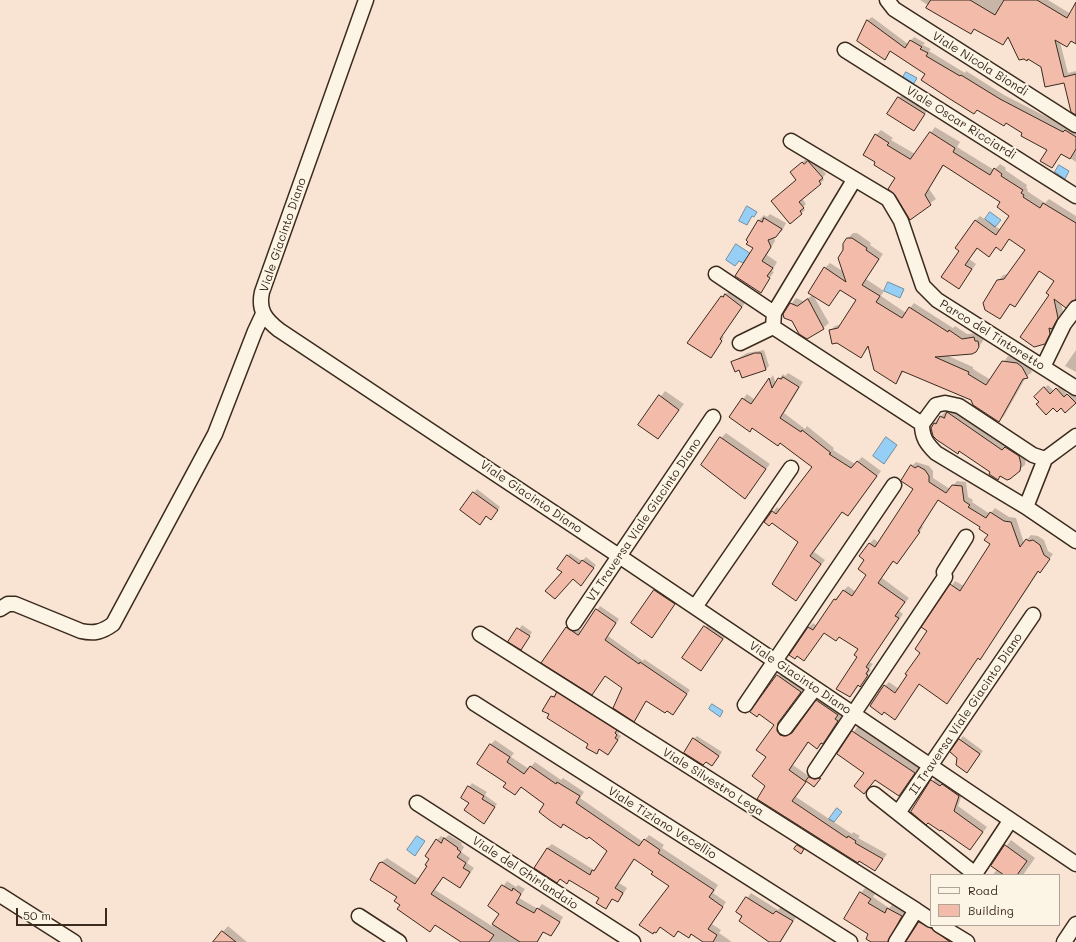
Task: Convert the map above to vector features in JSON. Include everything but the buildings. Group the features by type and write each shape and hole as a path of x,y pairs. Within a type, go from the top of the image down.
{"street":[{"name":"Viale Giacinto Diano","path":"366,0 262,292 260,302 263,314 273,325 286,334 854,714 930,768 1076,864"},
{"name":"Viale Nicola Biondi","path":"887,0 894,9 1076,125"},
{"name":"Viale Oscar Ricciardi","path":"845,50 1076,196"},
{"name":"Parco del Tintoretto","path":"791,141 888,200 901,221 923,286 937,300 1076,388"},
{"path":"773,327 774,313 854,180"},
{"path":"716,274 774,313"},
{"path":"1043,367 1064,324 1076,308"},
{"path":"0,609 8,604 15,604 88,633 101,632 113,624 215,434 263,314"},
{"path":"740,343 773,327"},
{"path":"773,327 922,424"},
{"path":"1045,458 1033,455 959,406 946,403 936,405 922,424 922,435 927,444 936,453 1026,507 1076,541"},
{"name":"VI Traversa Viale Giacinto Diano","path":"574,623 713,417"},
{"path":"1026,507 1045,458 1076,436"},
{"path":"695,607 791,468"},
{"path":"745,705 894,485"},
{"path":"945,577 944,572 966,537"},
{"path":"815,771 945,577 949,576 960,561"},
{"name":"II Traversa Viale Giacinto Diano","path":"898,813 1033,616"},
{"name":"Viale Silvestro Lega","path":"480,634 930,919"},
{"path":"785,728 815,688"},
{"name":"Viale Tiziano Vecellio","path":"474,703 850,942"},
{"path":"874,794 975,874 1010,821"},
{"name":"Viale del Ghirlandaio","path":"417,804 633,942"},
{"path":"0,895 74,942"},
{"path":"896,942 916,910"},
{"path":"359,916 399,942"},
{"path":"1064,942 1076,924"},
{"path":"941,926 967,942"}],"water":[{"path":"906,72 917,78 913,85 902,79"},
{"path":"1059,165 1069,171 1065,179 1055,172"},
{"path":"747,206 757,212 754,217 752,216 747,225 739,221"},
{"path":"990,212 1001,220 995,227 985,219"},
{"path":"736,244 751,254 743,263 739,261 735,266 726,260"},
{"path":"888,282 904,289 900,298 884,291"},
{"path":"886,437 897,445 884,464 873,456"},
{"path":"712,704 723,711 720,717 709,709"},
{"path":"837,808 842,812 834,822 829,819"},
{"path":"417,836 425,841 415,856 407,850"}]}
